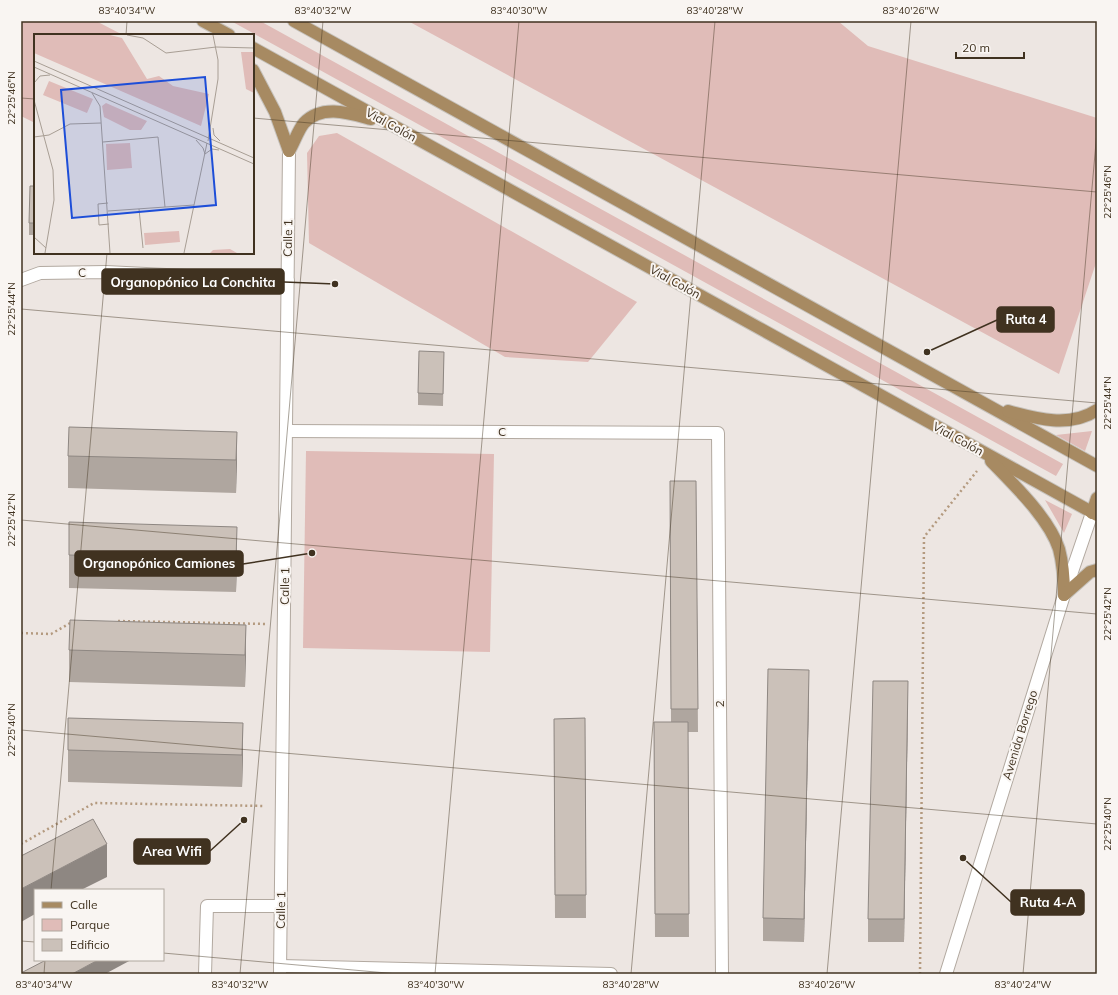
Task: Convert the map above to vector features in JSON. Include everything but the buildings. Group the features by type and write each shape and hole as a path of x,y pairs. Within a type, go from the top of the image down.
{"main road":[{"path":"203,21 224,33"},
{"path":"294,21 1097,466"},
{"name":"Vial Colón","path":"254,49 1095,514"},
{"path":"254,72 275,112 289,151"},
{"path":"289,151 304,123 324,111 348,113 392,125"},
{"path":"984,403 1033,418 1063,422 1090,415 1097,410"},
{"path":"983,453 1041,516 1058,547 1064,573 1064,595"},
{"name":"Avenida Borrego","path":"1095,514 1097,498"},
{"path":"1064,595 1090,572 1097,570"}],"street":[{"name":"Calle 1","path":"280,970 289,151"},
{"name":"C","path":"21,280 40,273 106,272 288,280"},
{"name":"C","path":"286,431 718,433"},
{"name":"2","path":"718,433 722,974"},
{"name":"Avenida Borrego","path":"946,974 1064,595 1095,514"},
{"path":"205,974 207,906 281,906"},
{"path":"280,970 611,974"}],"path":[{"path":"920,974 924,537 978,469"},
{"path":"21,633 50,634 75,620"},
{"path":"114,621 284,624"},
{"path":"21,844 94,803 282,806"}],"green space":[{"path":"21,21 96,21 121,34 34,34 34,122 21,116"},
{"path":"231,21 260,21 1063,464 1056,476"},
{"path":"408,21 838,21 868,46 1097,118 1097,260 1059,374"},
{"path":"337,133 637,302 588,362 505,357 309,243 307,153 319,136"},
{"path":"1092,431 1085,451 1056,435"},
{"path":"306,451 494,454 490,652 303,648"},
{"path":"1045,500 1072,514 1064,533"}],"place":[{"name":"Organopónico La Conchita","path":"335,284"},
{"name":"Ruta 4","path":"927,352"},
{"name":"Organopónico Camiones","path":"312,553"},
{"name":"Area Wifi","path":"244,820"},
{"name":"Ruta 4-A","path":"963,858"}]}
